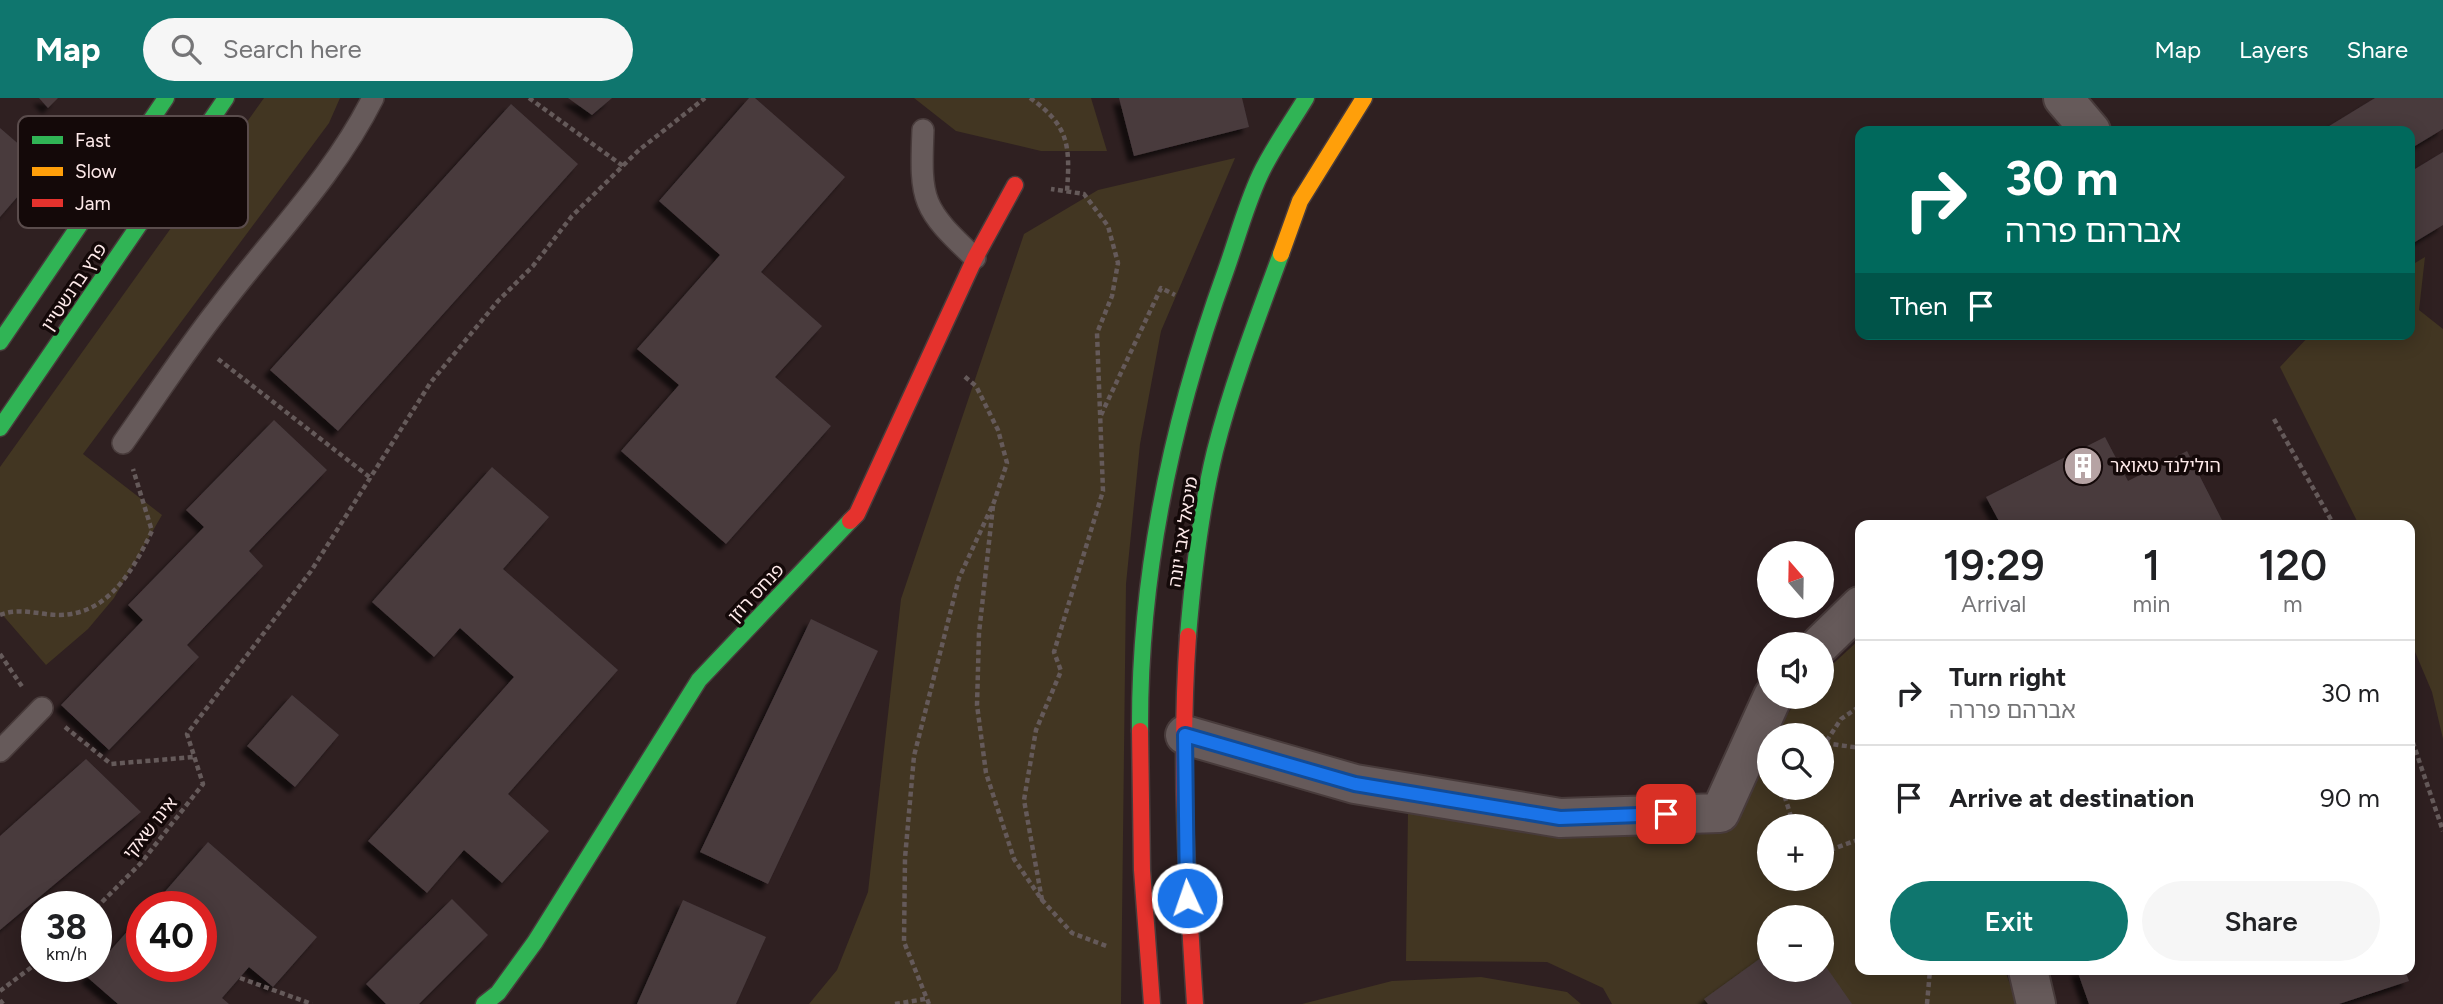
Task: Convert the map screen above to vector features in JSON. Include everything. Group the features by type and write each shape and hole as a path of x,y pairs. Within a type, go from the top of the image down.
{"street":[{"name":"פרץ ברנשטיין","path":"154,116 166,98"},
{"name":"פרץ ברנשטיין","path":"214,116 226,98"},
{"name":"מיכאל אבי יונה","path":"1152,1004 1142,870 1140,688 1149,563 1173,436 1210,313 1259,175 1306,98"},
{"name":"מיכאל אבי יונה","path":"1195,1004 1186,874 1185,735 1193,575 1215,453 1236,378 1300,201 1364,98"},
{"path":"2063,98 2087,126"},
{"name":"פנחס רוזן","path":"484,1004 498,993 535,942 699,680 857,514 975,258 1015,185"},
{"name":"פרץ ברנשטיין","path":"0,342 78,228"},
{"name":"פרץ ברנשטיין","path":"0,428 137,228"},
{"path":"1833,632 1855,611"},
{"path":"1185,735 1355,784 1560,818 1720,813 1767,709"},
{"path":"2029,975 2036,1004"}],"lane":[{"path":"123,443 219,308 298,212 360,124 373,98"},
{"path":"923,130 925,202 943,228 975,258"},
{"path":"0,751 42,708"}],"path":[{"path":"529,98 622,166"},
{"path":"0,654 32,700 111,764 194,757 187,734 311,570 372,479 431,382 498,302 533,266 572,216 622,166 705,98"},
{"path":"1030,98 1049,111 1070,148 1067,192"},
{"path":"1015,185 1084,194 1108,226 1118,263 1112,296 1097,333 1103,491 1054,652 1061,671 1036,730 1024,800 1042,900"},
{"path":"1100,416 1161,288 1210,313"},
{"path":"195,341 372,479"},
{"path":"895,1004 927,1002 904,942 905,858 914,756 959,578 994,502 1007,463 999,430 976,386 933,349"},
{"path":"2274,419 2331,520"},
{"path":"0,615 31,611 60,615 87,611 109,597 133,569 152,531 123,443"},
{"path":"994,502 979,633 977,705 986,773 1014,859 1042,900 1072,933 1148,957"},
{"path":"1834,729 1841,719 1855,709"},
{"path":"1834,746 1855,748"},
{"path":"2415,749 2443,831"},
{"name":"אינו שאקי","path":"112,892 141,863 203,784 194,757"},
{"path":"1834,849 1855,841"},
{"path":"0,991 21,975"},
{"path":"1927,1004 1930,975"},
{"path":"240,978 312,1004"},
{"path":"0,999 3,1004"}],"shaded area":[{"path":"264,98 340,98 329,123 83,454 162,515 114,598 88,629 46,665 0,612 0,467 171,228 248,228 248,120"},
{"path":"914,98 1091,98 1107,151 1041,151 956,131"},
{"path":"1235,158 1161,331 1140,444 1126,584 1121,1004 809,1004 837,970 868,892 901,599 1024,234 1098,190"},
{"path":"2425,257 2419,310 2443,329 2443,739 2432,692 2415,652 2415,520 2356,520 2280,367 2305,340 2415,340 2415,263"},
{"path":"1855,644 1855,975 2007,975 2017,1004 1612,1004 1603,988 1547,962 1406,961 1408,811 1543,830 1742,813 1757,771 1757,800 1834,800 1834,723 1780,723 1791,709 1834,709 1834,663"},
{"path":"1481,977 1567,992 1581,1004 1302,1004 1392,981"}],"building":[{"path":"39,98 58,98 48,108"},
{"path":"568,98 612,98 592,115"},
{"path":"749,98 755,98 845,177 761,272 822,326 775,377 831,426 726,544 621,451 679,385 637,349 720,255 659,201"},
{"path":"1119,98 1242,98 1249,127 1134,156"},
{"path":"2375,98 2443,98 2443,129 2415,146 2415,126 2329,126"},
{"path":"511,104 578,164 338,431 270,370"},
{"path":"0,128 18,144 18,196 0,217"},
{"path":"2443,152 2443,225 2415,242 2415,169"},
{"path":"274,420 327,470 249,551 263,566 187,645 199,657 109,750 61,705 143,620 128,605 204,527 186,510"},
{"name":"הולילנד טאואר","path":"2105,437 2128,481 2187,451 2222,520 1998,520 1986,497"},
{"path":"492,467 549,517 503,569 618,670 508,794 549,831 502,883 464,850 427,893 368,841 514,677 460,628 434,657 372,602"},
{"path":"811,619 878,651 768,884 700,852"},
{"path":"292,695 339,735 295,787 247,746"},
{"path":"86,759 141,812 47,891 21,891 21,912 0,930 0,836"},
{"path":"208,842 317,937 273,987 249,967 222,998 229,1004 118,1004 93,982 112,982 112,949 126,933 126,982 217,982 217,891 165,891"},
{"path":"452,899 488,935 419,1004 386,1004 366,984"},
{"path":"683,900 766,937 736,1004 637,1004"},
{"path":"1757,961 1757,982 1834,982 1834,978 1852,1004 1708,1004 1704,999"},
{"path":"2079,975 2407,975 2409,981 2339,1004 2089,1004"}],"traffic: fast":[{"path":"154,116 166,98"},
{"path":"214,116 226,98"},
{"path":"1140,731 1145,613 1162,497 1175,439 1207,326 1255,186 1306,98"},
{"path":"0,342 78,228"},
{"path":"0,428 137,228"},
{"path":"1188,636 1198,544 1215,451 1237,376 1281,254"},
{"path":"484,1004 498,993 535,942 699,680 850,521"}],"traffic: slow":[{"path":"1281,254 1300,201 1364,98"}],"traffic: jam":[{"path":"850,521 857,514 975,258 1015,185"},
{"path":"1188,636 1184,774 1195,1004"},
{"path":"1140,731 1142,870 1152,1004"}],"place":[{"name":"הולילנד טאואר","path":"2083,466"}],"route":[{"path":"1187,898 1185,735 1355,784 1560,818 1666,814"}]}
